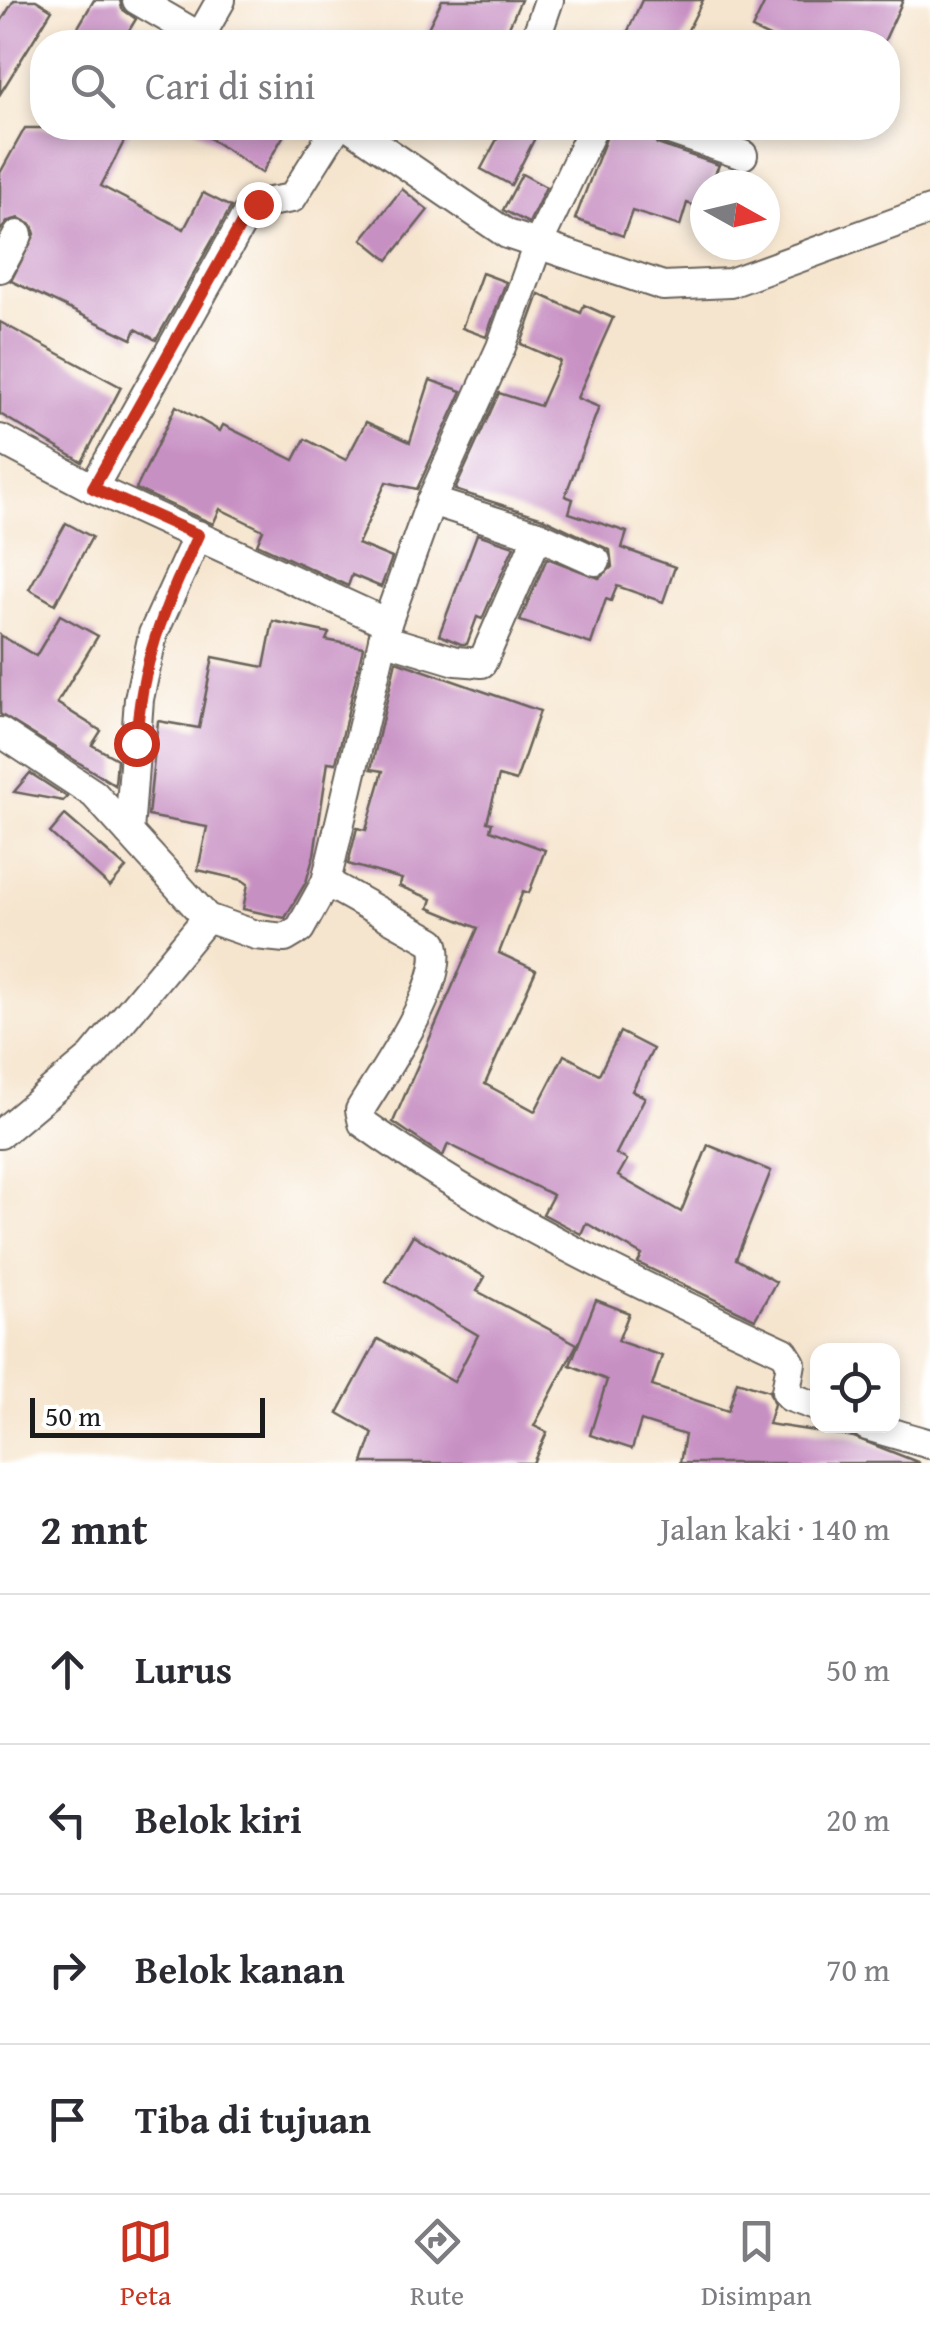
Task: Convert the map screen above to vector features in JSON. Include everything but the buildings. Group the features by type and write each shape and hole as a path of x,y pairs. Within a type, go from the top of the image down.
{"street":[{"path":"137,0 188,30"},
{"path":"209,30 221,0"},
{"path":"539,30 549,0"},
{"path":"93,488 248,212 258,204 292,198 328,140"},
{"path":"370,140 507,234 663,286 730,284 930,210"},
{"path":"0,732 94,794 208,918 256,935 285,938 308,918 326,882 385,631 431,501 501,347 538,244 587,140"},
{"path":"699,140 743,155"},
{"path":"0,268 18,235"},
{"path":"0,439 385,631 456,661 482,663 538,535"},
{"path":"431,501 538,535 596,561"},
{"path":"129,832 139,699 153,634 198,535"},
{"path":"326,882 433,942 437,950 437,962 416,1017 360,1110 363,1123 410,1157 655,1292 784,1352 791,1363 786,1391 790,1397 810,1404"},
{"path":"0,1134 92,1057 208,918"},
{"path":"891,1433 930,1444"}],"route":[{"path":"136,743 139,699 153,634 198,535 93,488 248,212 258,204"}]}
